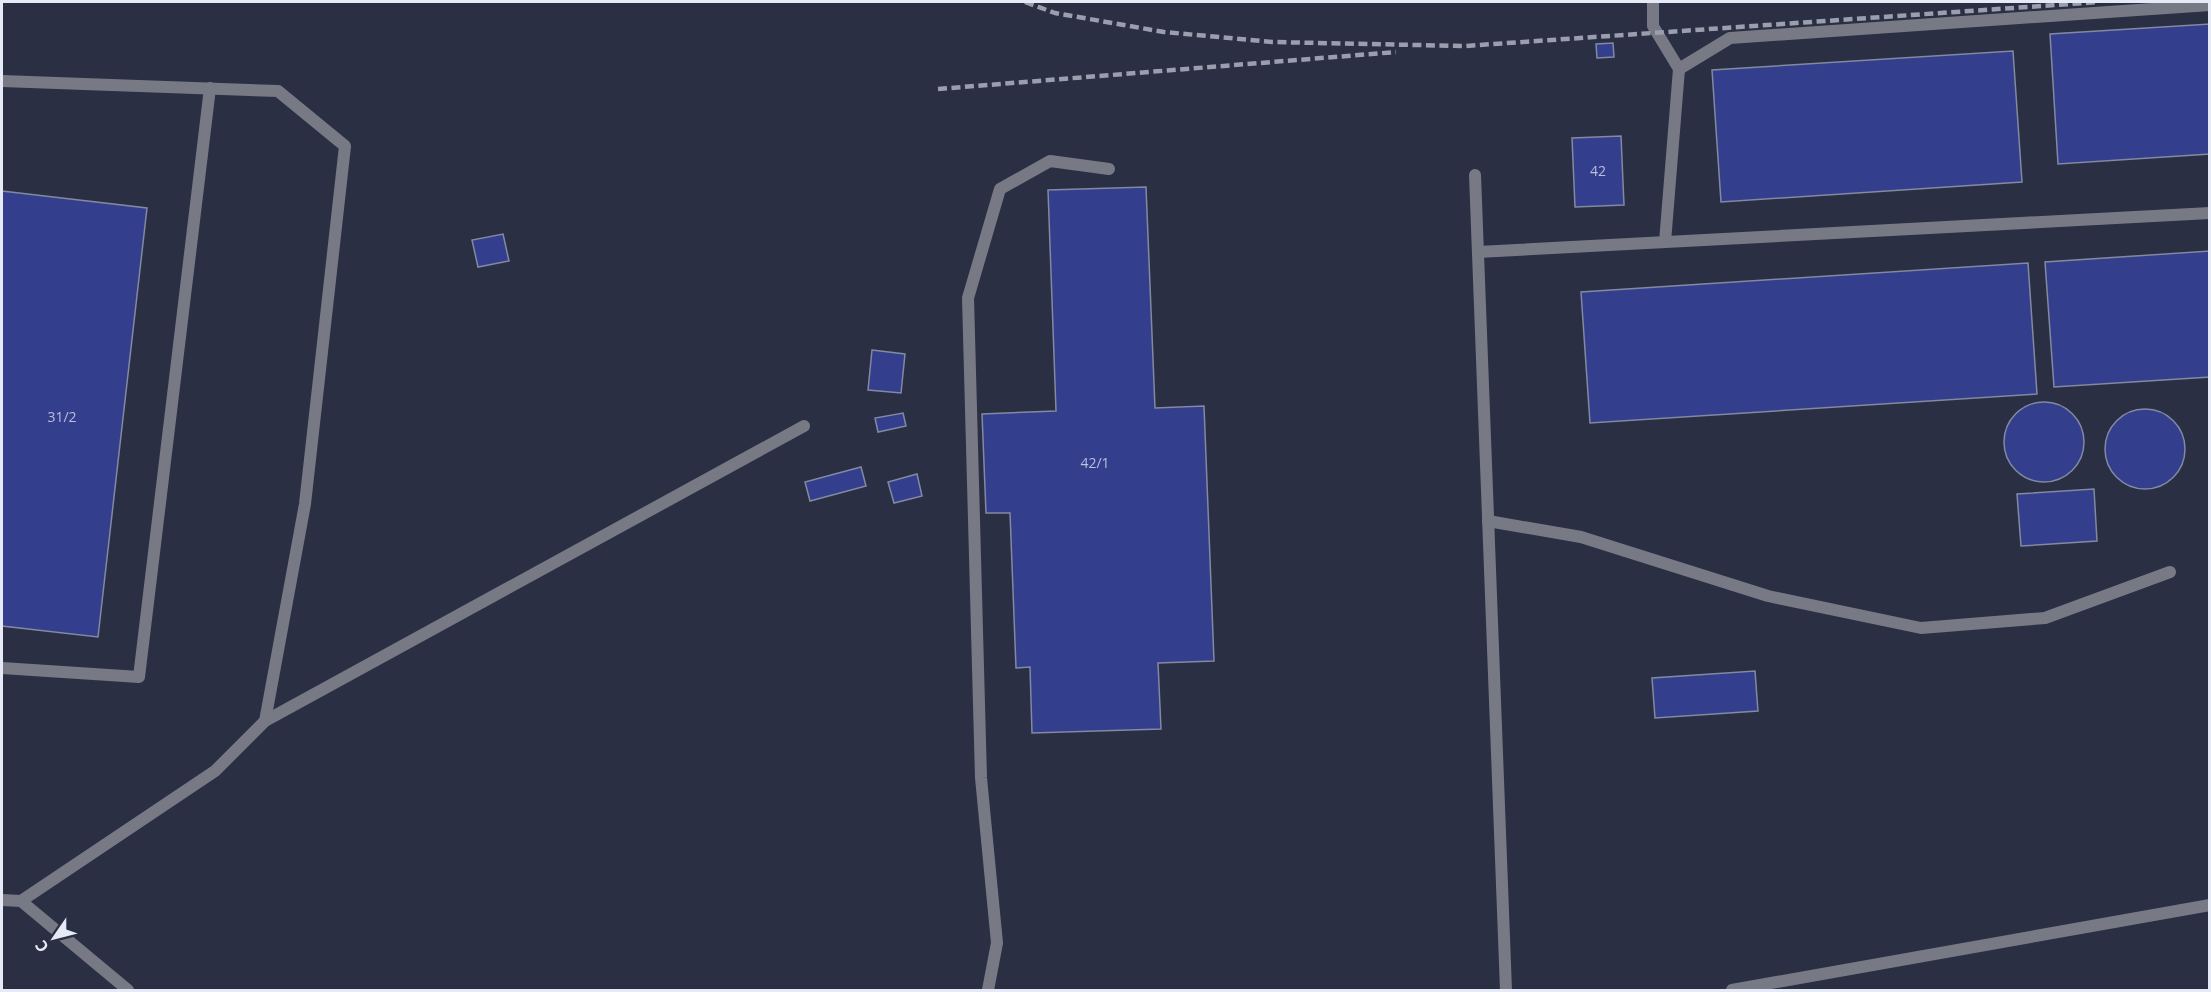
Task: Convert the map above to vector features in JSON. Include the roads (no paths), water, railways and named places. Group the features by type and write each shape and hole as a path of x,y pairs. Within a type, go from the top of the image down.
{"street":[{"path":"1653,2 1653,26 1679,69 1665,242"},
{"path":"1679,69 1730,38 2210,6"},
{"path":"2,81 278,91 345,146 305,504 265,722"},
{"path":"2,668 139,677 210,88"},
{"path":"988,990 997,943 981,778 968,298 1000,189 1050,161 1109,169"},
{"path":"1475,175 1506,990"},
{"path":"1478,252 2210,213"},
{"path":"21,901 215,771 265,722 804,426"},
{"path":"1488,521 1581,537 1768,596 1921,627 2045,618 2170,572"},
{"path":"2,900 21,901 128,990"},
{"path":"1732,990 2210,905"}],"railway":[{"path":"1025,2 1055,13 1164,32 1272,42 1465,46 2099,2"},
{"path":"938,89 1396,52"}]}
